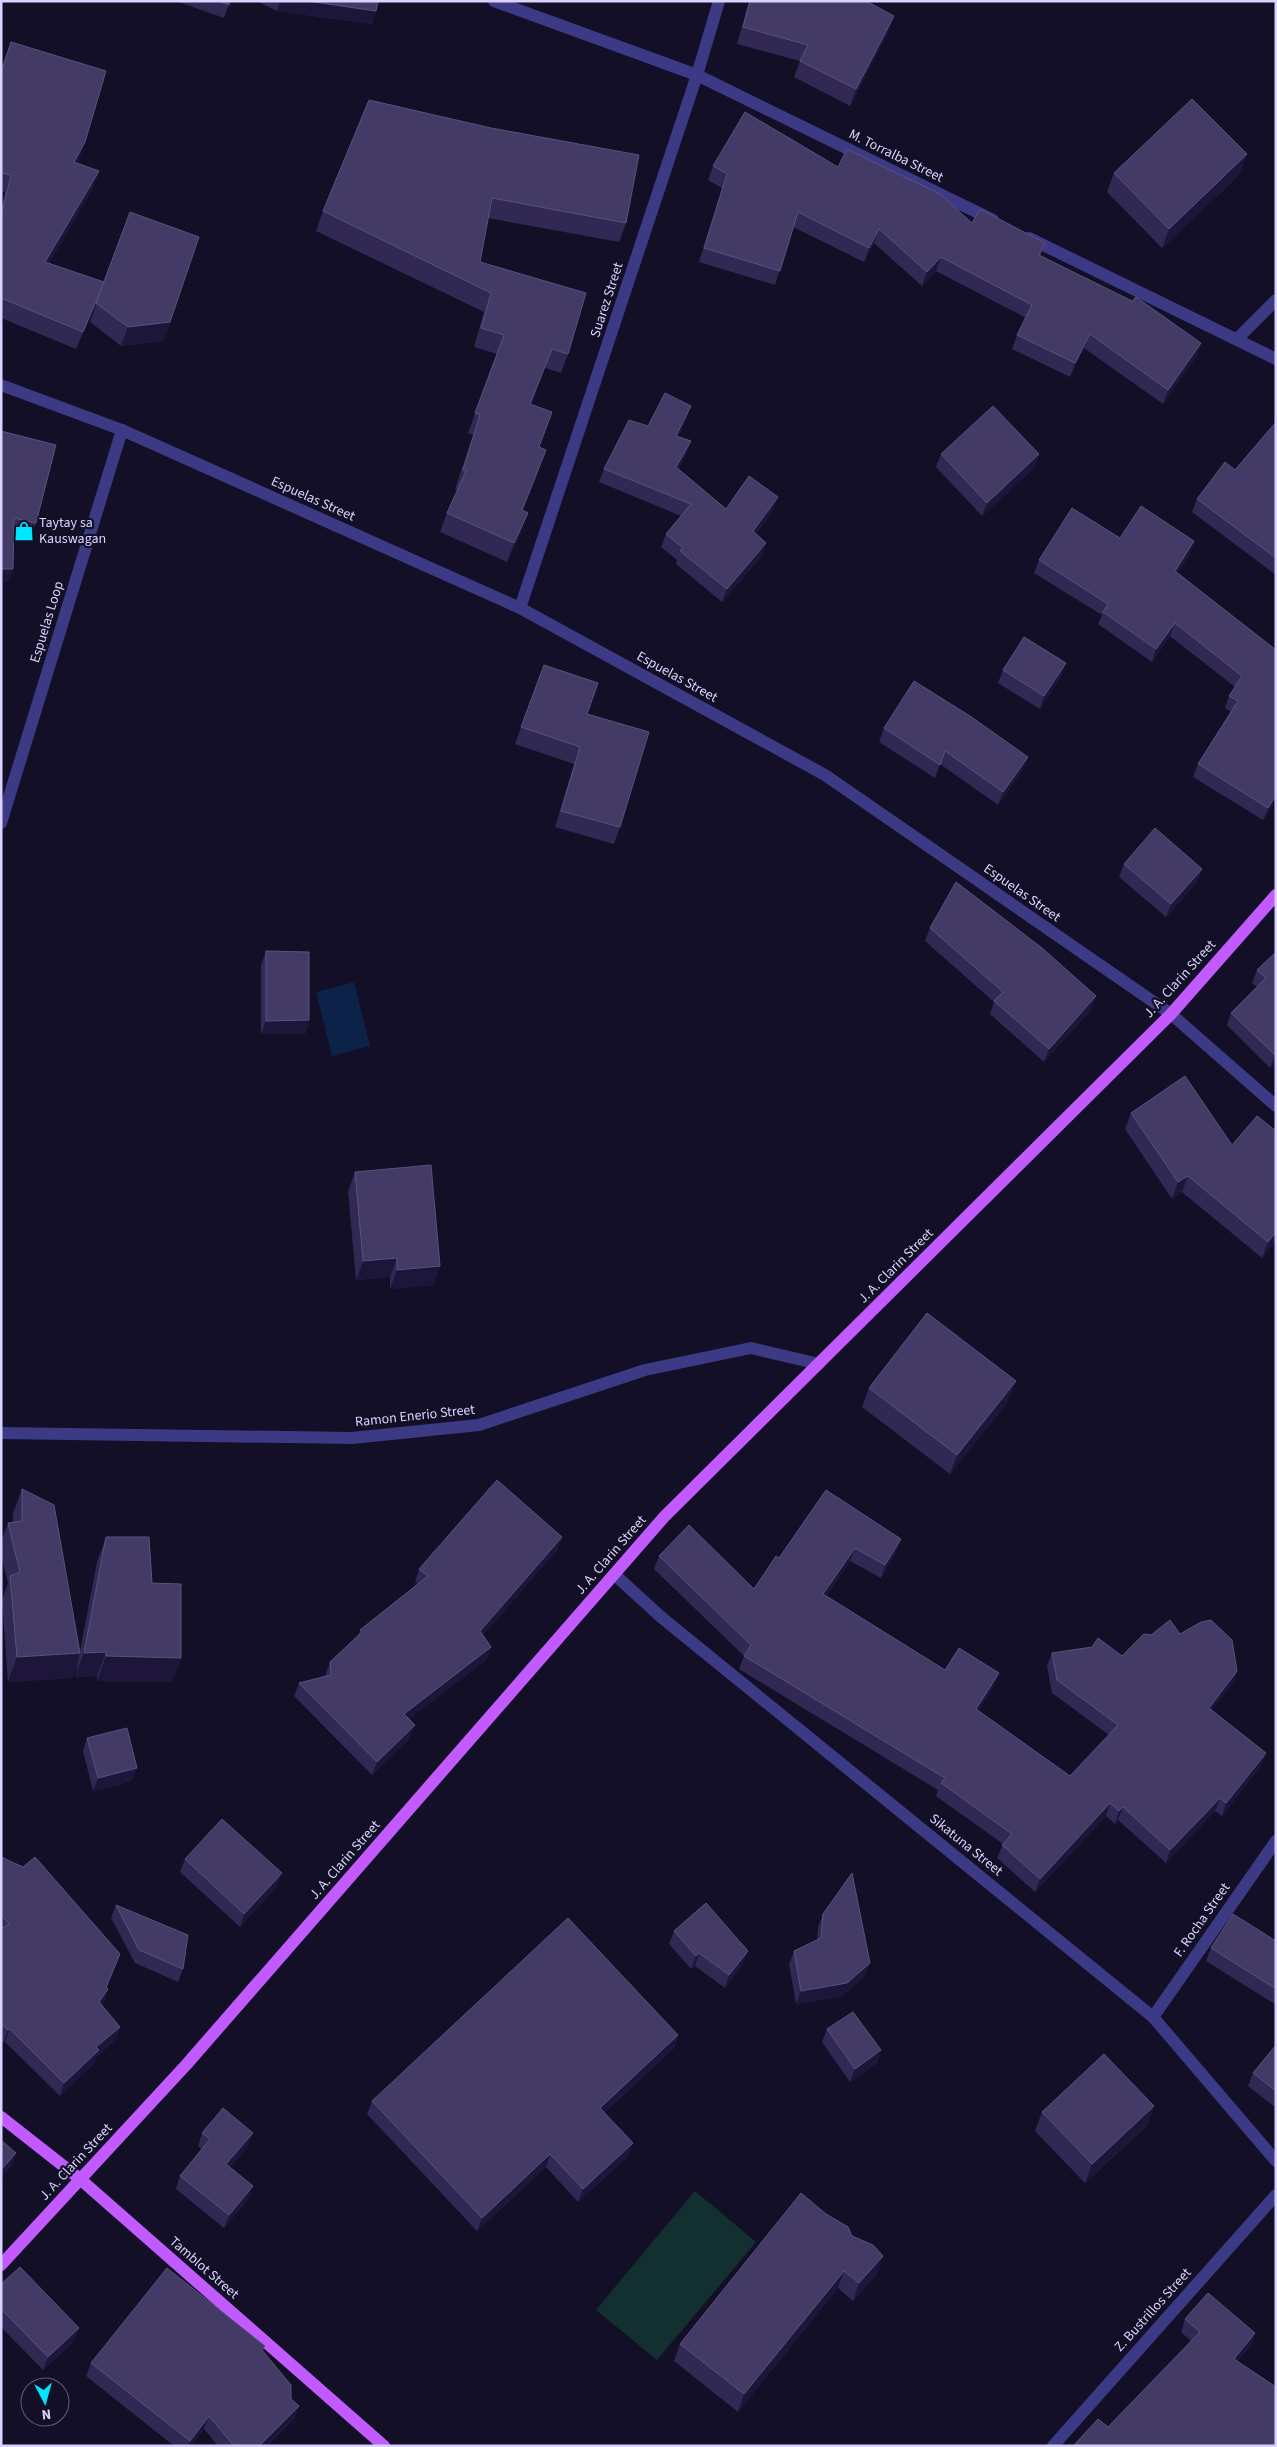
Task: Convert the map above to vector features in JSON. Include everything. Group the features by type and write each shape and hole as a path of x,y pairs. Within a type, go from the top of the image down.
{"main road":[{"name":"J. A. Clarin Street","path":"1,2265 186,2065 664,1517 1170,1014 1276,895"},
{"name":"Tamblot Street","path":"1,2117 80,2179 384,2446"}],"street":[{"name":"M. Torralba Street","path":"494,1 697,76 1237,338 1276,359"},
{"name":"Suarez Street","path":"520,608 697,76 719,1"},
{"path":"1237,338 1276,300"},
{"name":"Espuelas Street","path":"1,385 122,430 520,608 825,775 1170,1014 1276,1106"},
{"name":"Espuelas Loop","path":"1,823 122,430"},
{"name":"Ramon Enerio Street","path":"1,1433 352,1438 479,1425 645,1370 751,1348 819,1364"},
{"name":"Sikatuna Street","path":"614,1574 661,1617 1154,2017 1276,2161"},
{"name":"F. Rocha Street","path":"1154,2017 1276,1841"},
{"name":"Z. Bustrillos Street","path":"1053,2446 1276,2195"}],"green space":[{"path":"695,2191 756,2242 657,2360 596,2310"}],"water":[{"path":"354,982 370,1046 332,1056 316,992"}],"building":[{"path":"219,1 230,1 229,5"},
{"path":"307,1 378,1 376,11"},
{"path":"750,1 866,1 894,16 856,89 800,61 808,45 743,27"},
{"path":"11,42 106,71 85,142 74,162 99,171 45,262 104,282 83,332 1,298 1,216 11,175 1,173 1,73"},
{"path":"1192,99 1247,154 1169,229 1114,173"},
{"path":"369,100 491,128 639,155 626,223 492,198 480,262 586,293 568,354 552,349 530,404 552,412 539,447 546,450 522,510 528,513 514,543 447,513 466,471 463,470 480,415 475,413 504,335 481,328 491,293 323,211"},
{"path":"745,112 838,167 847,149 940,194 972,223 980,209 1045,243 1039,255 1132,301 1136,297 1201,343 1168,390 1090,334 1075,363 1017,335 1032,305 941,257 927,272 879,229 869,248 798,212 780,271 704,248 727,174 713,166"},
{"path":"130,212 199,237 170,322 128,327 96,303"},
{"path":"665,393 691,406 676,436 691,441 676,467 726,509 749,476 778,497 753,531 766,543 727,589 680,551 683,548 666,534 691,504 604,469 629,420 648,426"},
{"path":"993,406 1039,454 987,503 941,454"},
{"path":"1276,422 1276,558 1197,499 1225,462 1235,470"},
{"path":"1,431 56,445 36,523 14,518 13,569 1,569"},
{"path":"1141,506 1194,541 1175,571 1276,650 1276,795 1268,808 1198,764 1238,701 1229,696 1242,676 1175,623 1156,649 1103,612 1108,604 1039,560 1072,508 1120,538"},
{"path":"1024,637 1066,663 1044,696 1003,670"},
{"path":"544,665 598,683 587,714 649,732 620,827 561,811 580,747 521,727"},
{"path":"914,681 970,716 1028,757 1003,792 945,751 940,765 884,728"},
{"path":"1155,828 1202,869 1171,904 1124,864"},
{"path":"956,882 1042,948 1096,996 1049,1049 994,1001 1003,992 930,928"},
{"path":"266,951 309,952 309,1020 266,1021"},
{"path":"1276,952 1275,1055 1231,1013 1266,978 1257,970"},
{"path":"1185,1076 1232,1145 1257,1116 1276,1131 1276,1232 1268,1242 1188,1176 1178,1182 1131,1113"},
{"path":"431,1165 440,1266 397,1270 397,1258 363,1261 355,1172"},
{"path":"927,1313 1016,1381 957,1455 869,1388"},
{"path":"497,1480 562,1537 480,1631 491,1647 404,1714 415,1725 377,1762 299,1683 331,1675 330,1662 362,1632 360,1630 428,1576 419,1569"},
{"path":"22,1489 54,1505 80,1653 17,1657 10,1576 20,1572 8,1523 22,1521"},
{"path":"826,1490 901,1539 885,1565 855,1548 823,1594 945,1670 959,1648 999,1673 976,1709 1070,1776 1118,1725 1057,1680 1052,1653 1092,1647 1098,1638 1122,1656 1144,1634 1151,1635 1170,1620 1180,1634 1201,1622 1211,1620 1232,1640 1237,1671 1209,1708 1266,1753 1226,1803 1220,1798 1170,1850 1123,1807 1119,1811 1110,1803 1040,1879 1002,1845 1012,1834 941,1783 945,1778 744,1656 751,1645 659,1556 689,1525 754,1589 776,1556 779,1558"},
{"path":"106,1537 149,1537 152,1583 181,1584 181,1658 106,1656 106,1652 84,1653"},
{"path":"127,1728 137,1768 98,1778 87,1738"},
{"path":"222,1819 282,1873 244,1914 185,1859"},
{"path":"1,1857 23,1867 35,1857 120,1954 106,1987 108,1989 99,2002 120,2027 96,2047 99,2050 64,2083 10,2029 8,2030 1,2024 1,1929 9,1924 1,1915"},
{"path":"852,1873 870,1963 847,1983 801,1991 794,1951 821,1938 823,1914"},
{"path":"706,1903 748,1951 729,1975 699,1953 696,1956 674,1931"},
{"path":"116,1905 188,1935 183,1969 139,1950"},
{"path":"1233,1914 1276,1941 1276,1989 1211,1948"},
{"path":"568,1918 678,2035 600,2108 633,2143 583,2189 550,2154 482,2218 372,2101"},
{"path":"853,2012 881,2050 855,2069 827,2029"},
{"path":"1276,2045 1276,2091 1253,2073"},
{"path":"1104,2054 1154,2106 1092,2164 1042,2112"},
{"path":"223,2108 253,2133 226,2164 253,2186 229,2215 180,2176 210,2139 202,2133"},
{"path":"1,2140 16,2153 1,2170"},
{"path":"801,2193 826,2214 848,2227 852,2236 873,2245 883,2256 859,2283 844,2271 744,2394 680,2344"},
{"path":"20,2267 79,2328 48,2357 1,2309 1,2284"},
{"path":"167,2268 265,2346 262,2350 291,2385 291,2399 299,2406 259,2446 234,2446 209,2416 190,2441 91,2363"},
{"path":"1208,2293 1255,2333 1234,2359 1276,2387 1276,2446 1073,2446 1098,2419 1108,2427 1200,2332 1185,2319"}],"place":[{"name":"Taytay sa Kauswagan","path":"24,531"}]}
